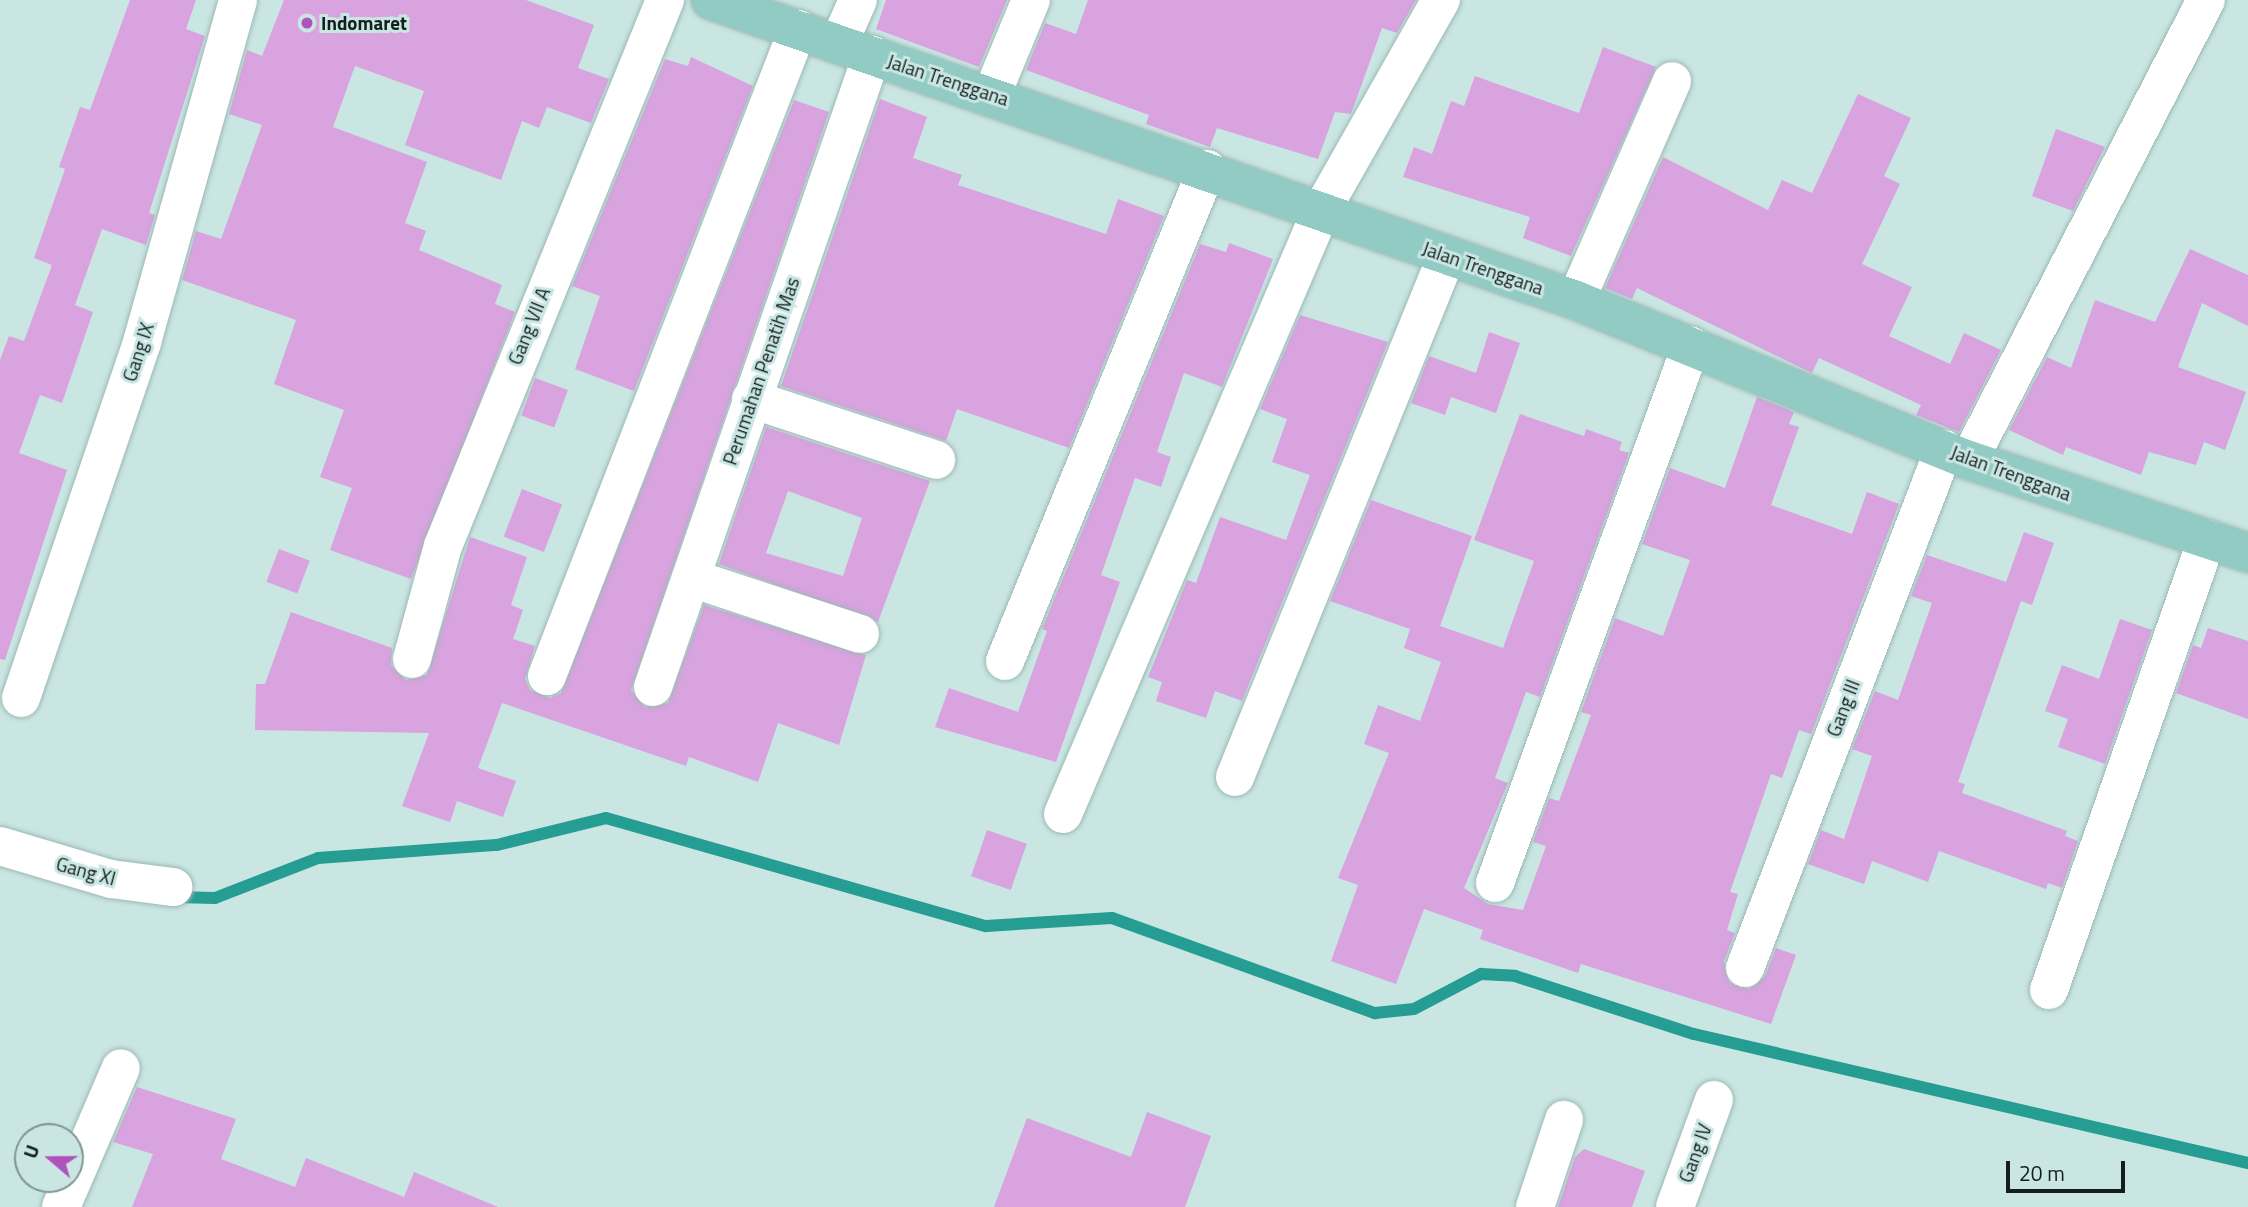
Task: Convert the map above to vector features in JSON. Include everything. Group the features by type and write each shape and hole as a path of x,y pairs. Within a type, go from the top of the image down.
{"main road":[{"name":"Jalan Trenggana","path":"712,0 992,94 1576,300 1957,454 2248,553"}],"street":[{"name":"Gang IX","path":"21,698 142,342 238,0"},
{"name":"Gang VII A","path":"412,659 443,546 664,0"},
{"name":"Perumahan Penatih Mas","path":"653,687 751,399 855,49 858,0"},
{"path":"992,94 1031,0"},
{"path":"1063,814 1321,211 1441,0"},
{"name":"Gang III","path":"1745,968 1957,454 2206,0"},
{"path":"547,676 799,29"},
{"path":"1576,300 1672,81"},
{"path":"1005,661 1207,169"},
{"path":"1236,776 1447,256"},
{"path":"1495,883 1691,346"},
{"path":"751,399 936,460"},
{"path":"2049,990 2207,539"},
{"path":"691,578 860,634"},
{"name":"Gang XI","path":"0,846 111,879 173,887"},
{"path":"61,1207 121,1068"},
{"name":"Gang IV","path":"1675,1207 1714,1100"},
{"path":"1535,1207 1564,1121"}],"building":[{"path":"130,0 196,0 186,29 205,36 149,213 155,215 146,245 102,229 75,305 93,312 62,403 40,395 19,453 67,470 5,660 0,659 0,360 9,336 24,341 52,265 34,258 65,169 59,167 80,107 90,110"},
{"path":"284,0 526,0 594,25 578,68 609,79 591,123 547,107 539,128 522,121 501,180 405,145 424,91 355,66 333,127 427,162 405,223 426,231 419,250 502,285 495,304 515,312 411,579 330,550 352,488 320,477 344,410 274,384 296,320 182,280 196,231 221,239 262,125 229,114 247,50 262,56"},
{"path":"886,0 1007,0 979,67 876,29"},
{"path":"1088,0 1416,0 1397,33 1382,28 1351,114 1335,112 1318,159 1217,128 1210,147 1146,124 1149,115 1026,70 1045,23 1076,34"},
{"path":"1603,47 1656,67 1571,256 1523,238 1530,217 1403,177 1414,147 1432,154 1451,101 1464,106 1475,76 1579,113"},
{"path":"691,57 753,86 634,391 575,369 600,296 572,286 665,59 688,66"},
{"path":"1858,94 1911,118 1884,176 1900,184 1862,264 1912,287 1889,336 1950,364 1964,333 2001,350 1959,432 1916,415 1921,405 1819,358 1812,373 1637,288 1632,299 1605,288 1663,157 1768,210 1782,180 1812,193"},
{"path":"880,99 927,117 913,158 962,175 958,185 1106,234 1118,199 1164,216 1069,448 957,409 946,441 781,386"},
{"path":"794,100 829,112 631,690 645,707 668,703 704,605 866,655 839,745 778,723 758,782 689,757 686,766 502,703 478,768 516,781 503,817 457,801 450,822 402,806 429,733 255,730 256,684 265,684 291,612 392,648 391,665 406,680 427,675 470,537 527,557 511,605 523,610 513,639 535,646 525,679 530,690 550,698 561,693"},
{"path":"2056,129 2105,147 2073,211 2032,196"},
{"path":"1229,243 1273,259 1222,387 1184,373 1157,452 1171,457 1161,487 1135,478 1101,575 1120,582 1056,762 935,727 949,688 1018,712 1047,631 1042,629 1200,244 1226,252"},
{"path":"2190,249 2248,275 2248,326 2202,303 2178,367 2246,392 2225,450 2204,442 2196,465 2149,452 2141,475 2066,447 2063,455 2009,430 2047,357 2071,368 2095,300 2155,322"},
{"path":"1300,315 1388,342 1242,701 1215,691 1206,718 1156,701 1162,682 1148,677 1187,580 1196,583 1220,517 1286,540 1310,475 1272,462 1287,419 1260,409"},
{"path":"1489,332 1520,343 1496,413 1451,397 1445,415 1411,403 1429,356 1476,373"},
{"path":"535,378 568,390 554,428 521,416"},
{"path":"1757,397 1794,412 1789,424 1799,427 1771,505 1852,534 1867,492 1899,504 1811,734 1799,730 1782,778 1771,774 1730,892 1738,894 1727,930 1735,933 1724,961 1729,982 1749,989 1765,976 1776,948 1796,955 1771,1024 1581,964 1578,973 1480,939 1483,930 1424,909 1396,984 1331,961 1358,885 1338,878 1389,753 1364,744 1378,705 1420,721 1441,662 1404,648 1410,629 1330,601 1371,500 1472,536 1440,626 1503,648 1534,561 1474,540 1520,414 1584,436 1586,429 1622,442 1619,450 1629,453 1540,697 1526,692 1495,778 1508,783 1464,888 1488,904 1523,910 1546,846 1533,842 1549,798 1559,801 1591,715 1581,712 1615,618 1663,636 1690,560 1642,544 1670,468 1725,488"},
{"path":"766,427 930,481 878,622 719,564","holes":["788,491 862,518 843,576 766,553"]},
{"path":"522,489 562,504 544,552 504,537"},
{"path":"2024,532 2054,543 2032,605 2021,601 1958,782 1965,784 1962,793 2067,831 2065,836 2078,841 2062,888 2048,883 2046,889 1939,851 1928,882 1872,861 1864,884 1808,864 1821,830 1844,839 1872,756 1852,749 1875,691 1898,700 1932,603 1911,596 1927,555 2006,582"},
{"path":"279,549 310,561 297,594 266,582"},
{"path":"2120,619 2152,630 2105,764 2058,747 2068,719 2045,711 2062,665 2099,679"},
{"path":"2208,628 2248,641 2248,719 2176,693 2193,645 2201,648"},
{"path":"987,830 1027,844 1011,890 971,876"},
{"path":"137,1087 236,1119 221,1159 295,1187 306,1158 404,1197 414,1172 498,1207 132,1207 153,1154 113,1142"},
{"path":"1147,1112 1211,1136 1185,1207 994,1207 1027,1118 1131,1157"},
{"path":"1584,1149 1645,1171 1632,1207 1558,1207 1575,1157"}],"waterway":[{"path":"174,897 215,898 318,858 497,845 606,818 986,926 1112,918 1375,1013 1414,1009 1481,974 1515,976 1694,1034 2248,1163"}],"place":[{"name":"Indomaret","path":"307,23"}]}
